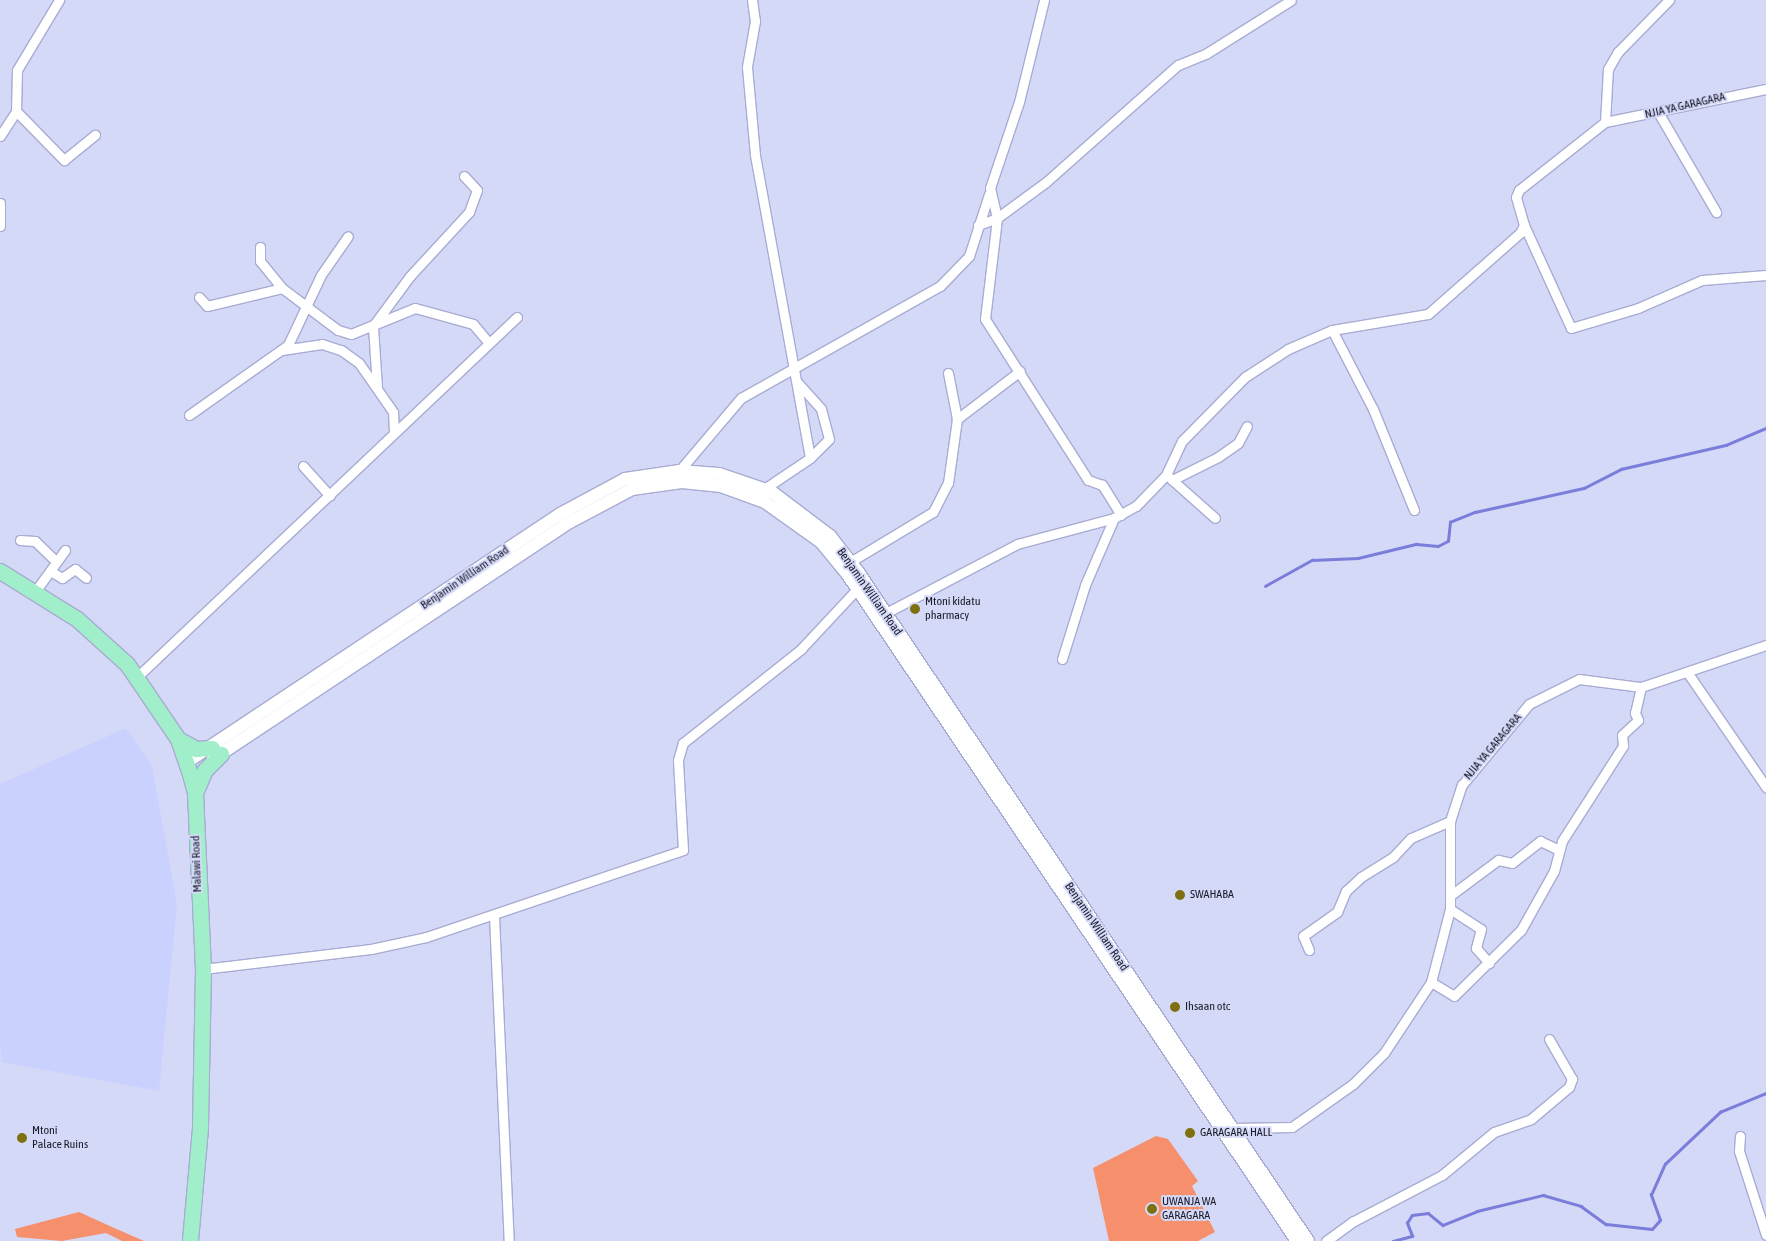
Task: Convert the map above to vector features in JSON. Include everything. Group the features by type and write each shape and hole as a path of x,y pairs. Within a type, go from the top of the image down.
{"main road":[{"name":"Benjamin William Road","path":"216,751 560,514 626,479 679,471 719,474 807,516 850,562 881,615 1297,1241"},
{"name":"Benjamin William Road","path":"188,768 570,522 632,489 682,482 721,486 760,494 820,542 857,589 881,615 1308,1241"},
{"name":"Malawi Road","path":"0,571 94,632 138,676 178,739 188,768 195,793 203,968 200,1128 190,1241"},
{"path":"178,739 196,749 216,751 195,793"}],"street":[{"path":"0,136 16,111 17,70 59,0"},
{"path":"752,0 754,21 747,66 755,155 768,239 781,280 792,372 797,382 821,409 829,439 810,458 760,494"},
{"path":"679,471 736,402 792,372 940,286 969,256 989,194 1044,0"},
{"path":"978,225 1046,182 1178,65 1207,53 1291,0"},
{"path":"1669,0 1618,52 1608,69 1605,122 1520,190 1516,197 1524,225 1572,328 1638,308 1702,280 1766,275"},
{"name":"NJIA YA GARAGARA","path":"1605,122 1766,89"},
{"path":"16,111 64,160 95,135"},
{"path":"1658,112 1716,212"},
{"path":"377,388 373,326 410,276 469,212 477,190 464,176"},
{"path":"989,194 996,214 985,319 1020,371 1080,469 1090,482 1102,485 1117,517"},
{"path":"0,203 0,226"},
{"path":"982,212 996,214"},
{"path":"1169,477 1182,441 1245,377 1288,349 1332,330 1428,314 1514,240 1524,225"},
{"path":"282,350 308,305 321,275 348,236"},
{"path":"260,247 260,261 282,288 308,305 345,334 373,326 415,308 473,324 488,342"},
{"path":"198,297 206,306 282,288"},
{"path":"138,676 330,496 394,431 517,317"},
{"path":"1332,330 1373,409 1414,510"},
{"path":"189,415 268,355 282,350 332,345 359,363 393,412 394,431"},
{"path":"957,419 1020,371"},
{"path":"850,562 933,512 948,483 957,419 948,372"},
{"path":"797,382 810,458"},
{"path":"881,615 1024,541 1117,517 1169,477 1190,475 1238,443 1247,426"},
{"path":"303,466 330,496"},
{"path":"1169,477 1215,518"},
{"path":"1062,659 1085,585 1117,517"},
{"path":"20,540 35,541 56,561"},
{"path":"34,593 39,579 52,572 56,561 65,550"},
{"path":"52,572 62,578 75,569 86,578"},
{"path":"203,968 371,949 494,916 683,850 678,760 683,743 801,650 857,589"},
{"name":"NJIA YA GARAGARA","path":"1232,1128 1288,1129 1321,1109 1384,1053 1431,982 1450,910 1450,821 1462,785 1529,704 1579,678 1641,687 1766,646"},
{"path":"1687,672 1766,787"},
{"path":"1431,982 1454,996 1490,963 1533,912 1559,850 1586,798 1624,746 1622,736 1637,722 1641,687"},
{"path":"1310,950 1303,936 1337,912 1346,891 1361,877 1393,857 1411,838 1450,821"},
{"path":"1451,895 1498,860 1512,863 1540,841 1559,850"},
{"path":"1450,910 1481,929 1476,948 1490,963"},
{"path":"494,916 509,1241"},
{"path":"1326,1241 1354,1221 1442,1175 1494,1132 1531,1119 1569,1087 1572,1079 1549,1039"},
{"path":"1740,1136 1739,1151 1766,1235"}],"shaded area":[{"path":"126,728 152,766 177,904 159,1091 2,1062 0,1044 0,784"},
{"name":"UWANJA WA GARAGARA","path":"1156,1136 1168,1139 1198,1181 1192,1186 1215,1232 1198,1241 1109,1241 1093,1168"},
{"path":"79,1212 144,1241 122,1241 106,1233 62,1241 17,1237 15,1229"}],"waterway":[{"path":"1265,586 1312,560 1358,558 1416,544 1438,546 1448,541 1450,522 1475,512 1584,488 1621,469 1726,445 1766,428"},
{"path":"1393,1241 1412,1236 1407,1223 1412,1215 1428,1213 1443,1225 1477,1211 1543,1195 1581,1206 1606,1224 1652,1229 1660,1220 1651,1195 1665,1164 1720,1112 1766,1093"}],"place":[{"name":"Mtoni kidatu pharmacy","path":"915,609"},
{"name":"SWAHABA","path":"1180,895"},
{"name":"Ihsaan otc","path":"1175,1007"},
{"name":"GARAGARA HALL","path":"1190,1133"},
{"name":"Mtoni Palace Ruins","path":"22,1138"},
{"name":"UWANJA WA GARAGARA","path":"1152,1209"}]}
